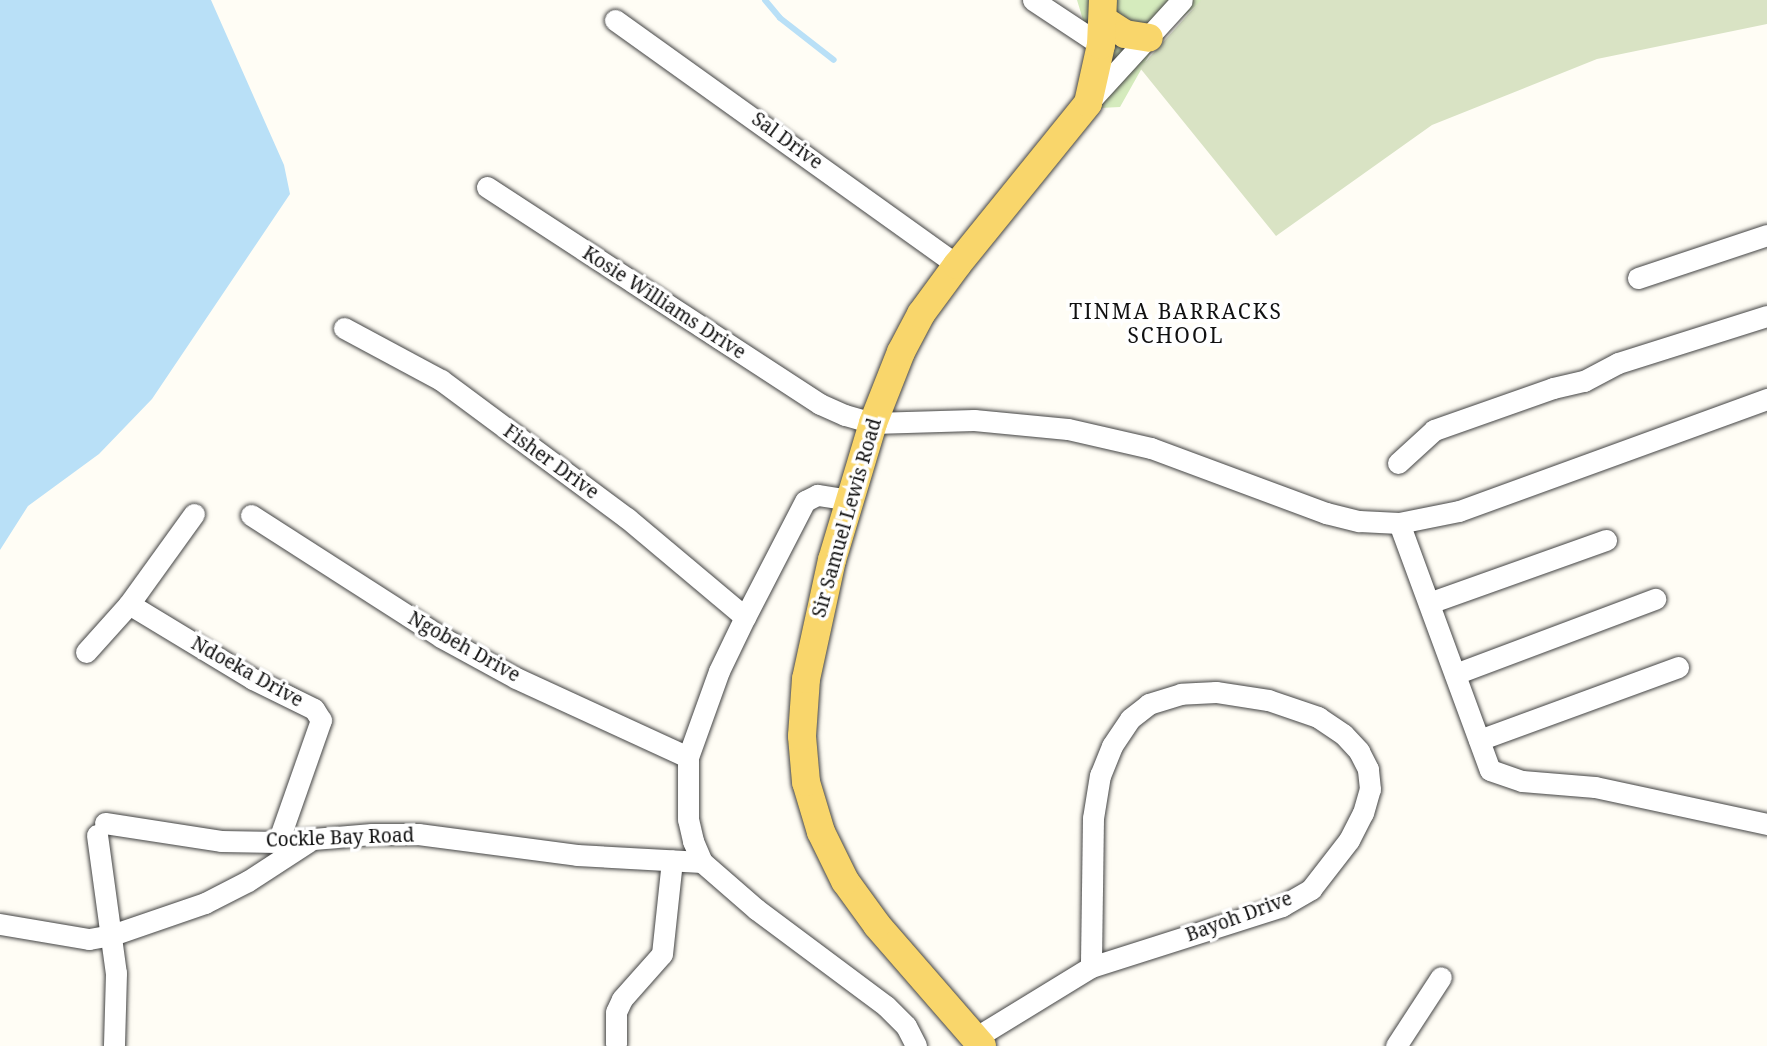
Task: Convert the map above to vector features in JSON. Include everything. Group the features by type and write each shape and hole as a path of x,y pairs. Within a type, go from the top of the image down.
{"main road":[{"path":"1103,22 1125,34 1149,38"},
{"name":"Sir Samuel Lewis Road","path":"979,1042 877,925 845,881 821,832 806,782 802,736 806,678 815,624 850,500 873,422 901,352 921,314 957,265 1088,103 1103,22"}],"street":[{"path":"1032,0 1103,22"},
{"path":"1088,103 1182,0"},
{"name":"Sal Drive","path":"615,20 957,265"},
{"name":"Kosie Williams Drive","path":"487,187 820,404 845,415 873,422"},
{"path":"1638,278 1767,235"},
{"path":"1398,463 1434,430 1553,388 1584,381 1618,363 1767,316"},
{"name":"Fisher Drive","path":"344,328 441,380 626,518 745,617"},
{"path":"873,422 974,420 1068,429 1151,448 1326,513 1359,521 1399,523 1459,511 1767,399"},
{"path":"850,500 817,495 805,501 745,617 719,671 688,757 688,818 693,841 702,862 757,909 886,1006 906,1026 916,1046"},
{"path":"86,652 129,604 194,514"},
{"name":"Ngobeh Drive","path":"251,515 441,637 516,678 688,757"},
{"path":"1399,523 1490,770 1522,781 1595,787 1767,824"},
{"path":"1429,603 1606,540"},
{"path":"1455,674 1655,598"},
{"name":"Ndoeka Drive","path":"129,604 253,679 314,709 321,720 278,842"},
{"path":"1479,740 1678,667"},
{"name":"Bayoh Drive","path":"979,1042 1091,967 1282,906 1311,889 1349,840 1363,813 1370,789 1368,769 1359,751 1318,717 1268,700 1216,692 1181,694 1149,704 1130,719 1112,746 1100,775 1095,807 1091,967"},
{"name":"Cockle Bay Road","path":"112,934 101,829 190,838 278,842 372,834 418,834 577,855 702,862"},
{"path":"0,924 89,939 112,934 205,903 248,881 310,841"},
{"path":"615,1044 615,1012 622,999 662,954 672,861"},
{"path":"112,934 116,973 114,1046"},
{"path":"1396,1046 1441,978"}],"green space":[{"path":"1077,0 1203,0 1160,36 1120,107 1100,108 1087,33"},
{"path":"1201,0 1767,0 1767,24 1597,59 1432,125 1276,236 1140,68"}],"water":[{"path":"0,0 211,0 284,165 290,194 152,399 99,454 28,506 0,550"}],"waterway":[{"path":"765,0 780,18 834,60"}],"district":[{"name":"TINMA BARRACKS SCHOOL","path":"1176,323"}]}
